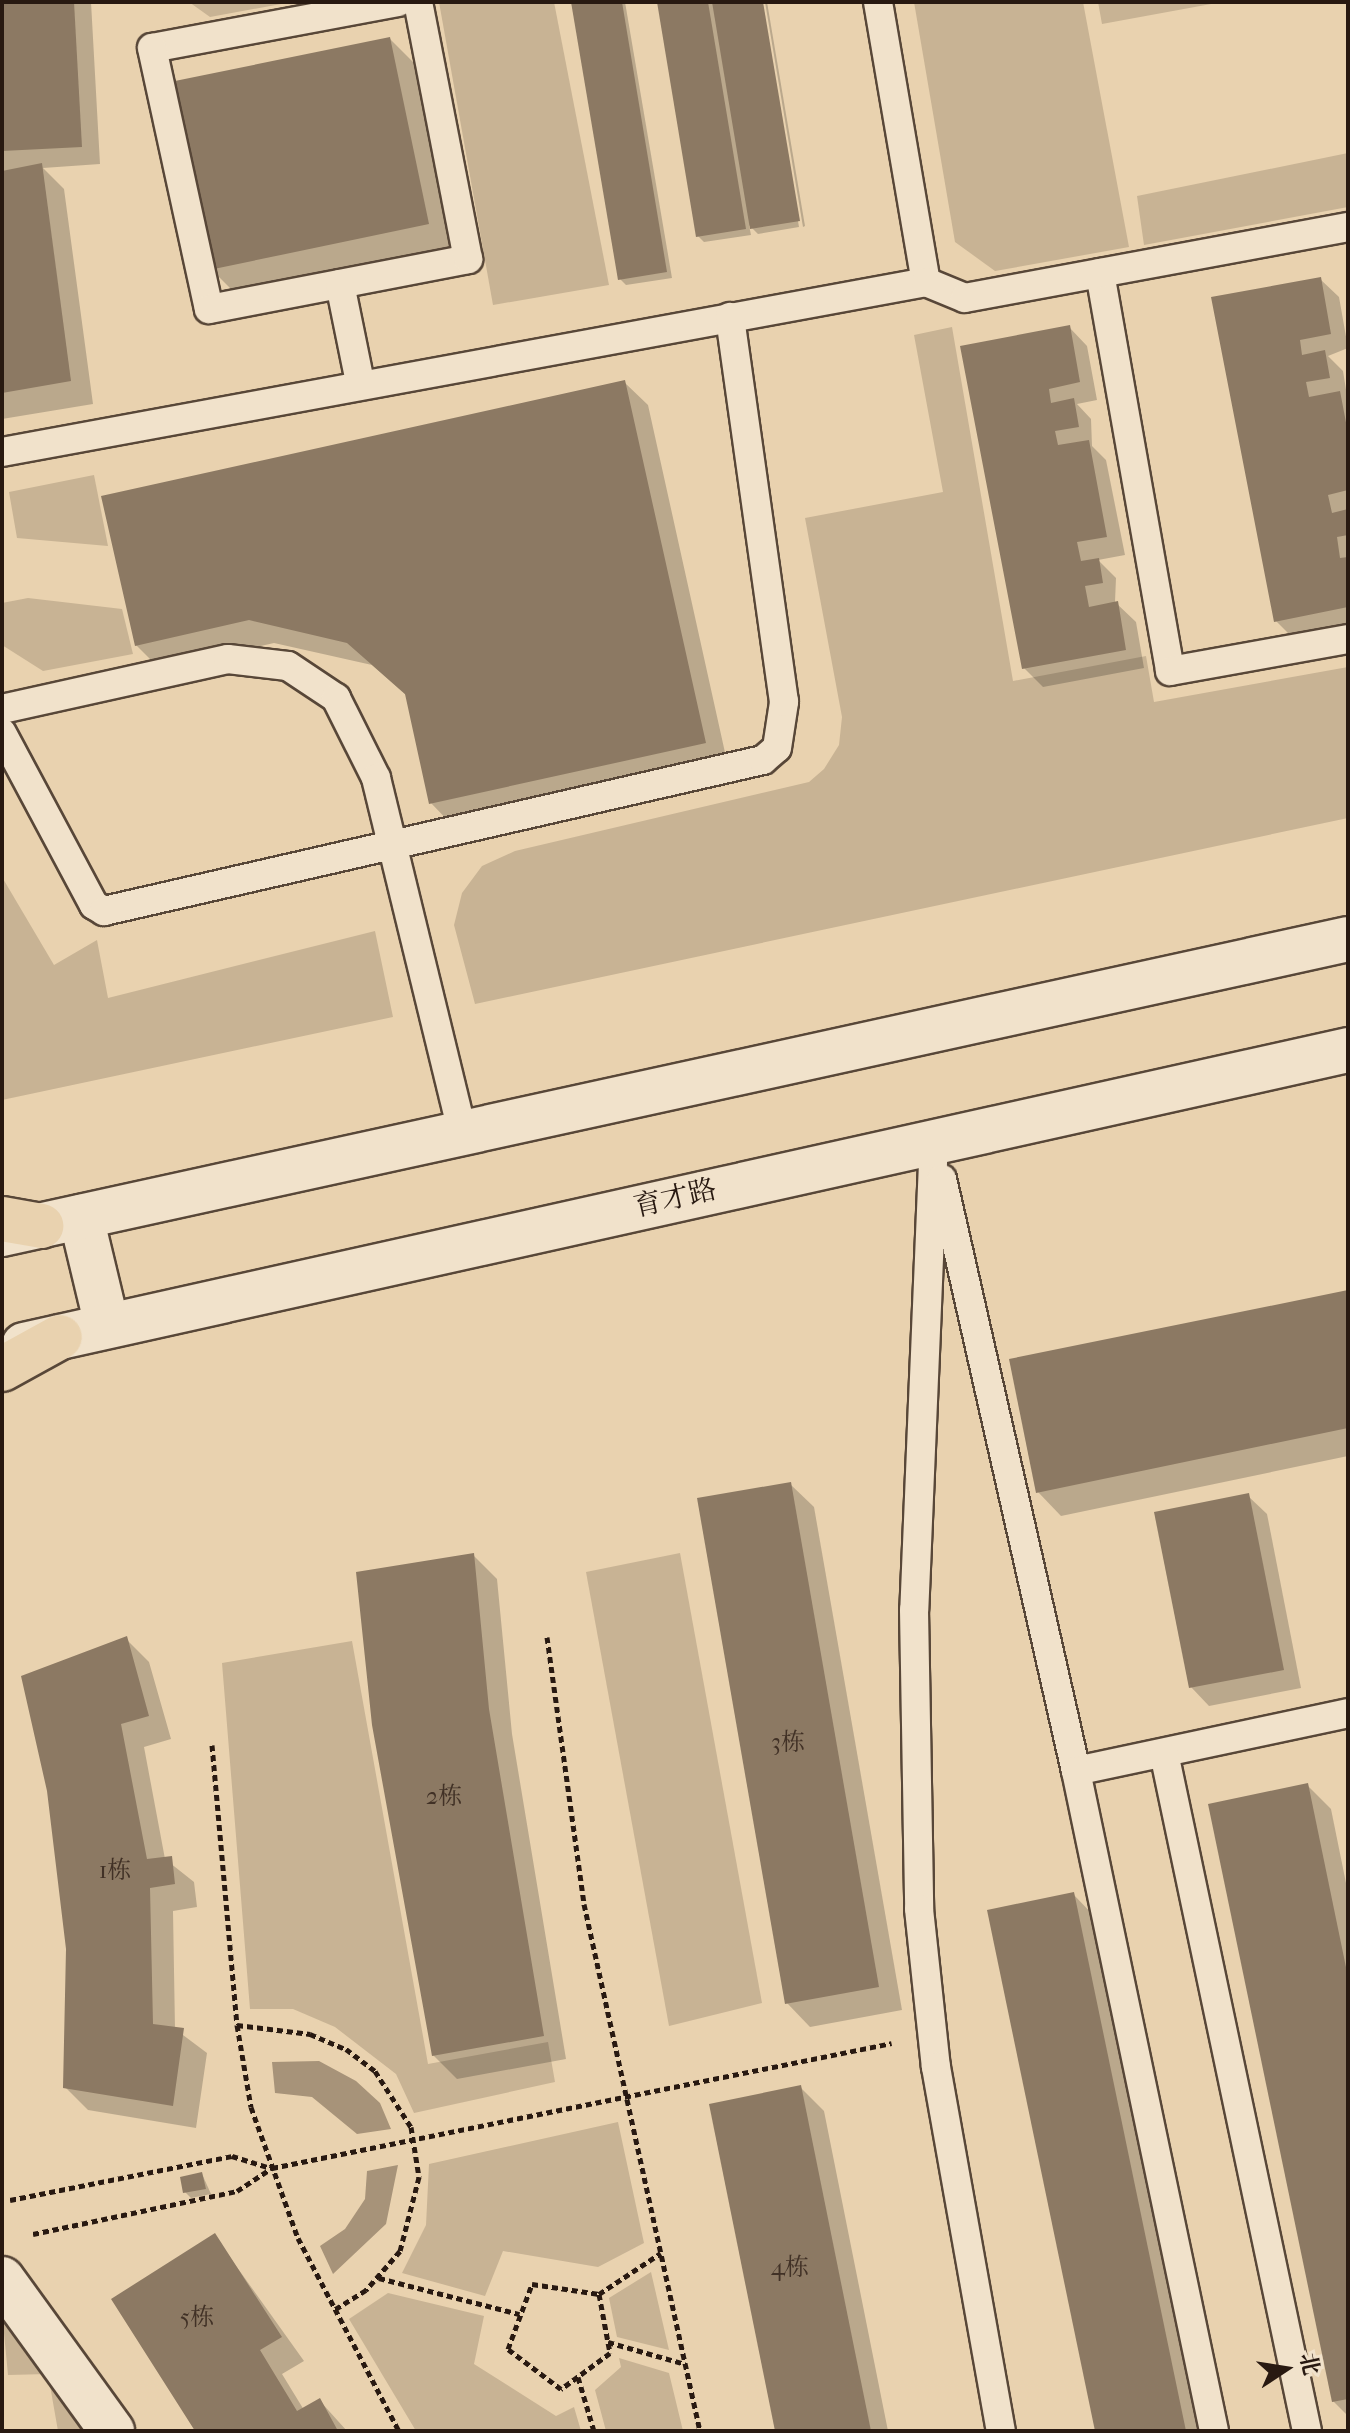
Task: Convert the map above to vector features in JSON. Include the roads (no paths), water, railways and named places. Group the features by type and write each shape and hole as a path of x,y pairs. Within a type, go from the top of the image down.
{"main road":[{"path":"107,1325 32,1224 463,1134 1348,939"},
{"name":"育才路","path":"2,1349 934,1139 1348,1050"},
{"path":"2,1369 60,1337"},
{"path":"2,2279 112,2431"}],"lane":[{"path":"398,2 152,48 209,309 468,259 418,2"},
{"path":"878,2 926,282"},
{"path":"2,452 360,382 926,282 965,298 1348,227"},
{"path":"1100,273 1170,671 1348,639"},
{"path":"340,284 360,382"},
{"path":"2,733 94,905 104,911 745,767 777,748 784,702 730,317"},
{"path":"2,709 228,659 288,666 336,698 362,738 393,847 463,1134"},
{"path":"934,1139 1076,1771 1214,2431"},
{"path":"934,1139 913,1760 932,2034 1001,2431"},
{"path":"1076,1771 1348,1713"},
{"path":"1164,1753 1307,2431"}]}
